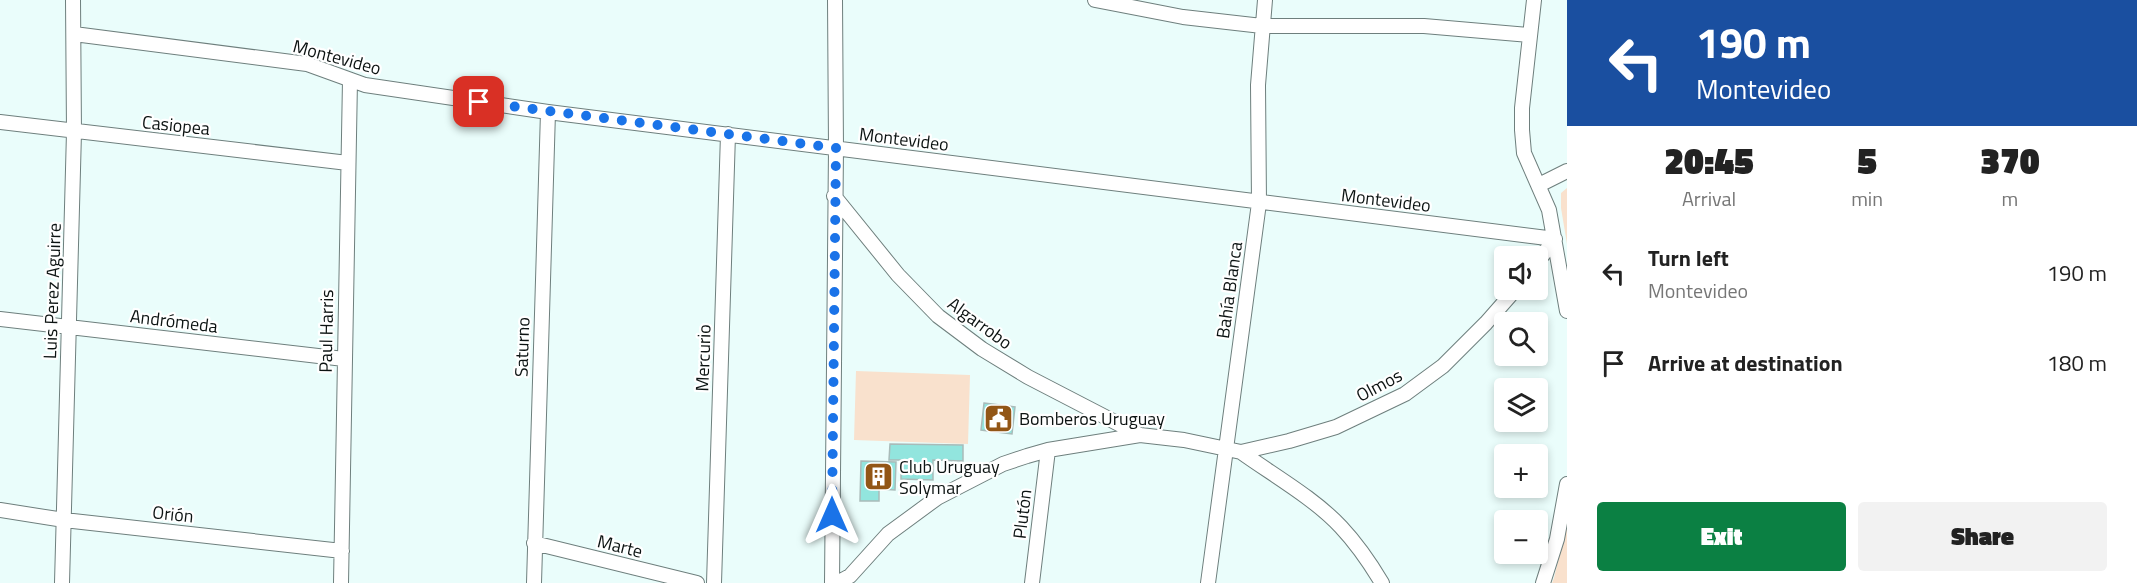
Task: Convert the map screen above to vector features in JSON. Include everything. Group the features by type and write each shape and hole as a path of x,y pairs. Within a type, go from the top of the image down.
{"street":[{"name":"Luis Perez Aguirre","path":"62,583 74,132 73,0"},
{"path":"832,583 835,0"},
{"path":"1095,0 1183,17 1262,26 1424,26 1530,35"},
{"name":"Bahía Blanca","path":"1208,583 1258,203 1258,85 1265,0"},
{"path":"1534,0 1522,108 1524,153 1549,210 1567,311"},
{"name":"Montevideo","path":"74,34 307,64 365,85 548,112 1555,239"},
{"name":"Paul Harris","path":"341,583 350,80"},
{"name":"Saturno","path":"534,583 548,112"},
{"name":"Casiopea","path":"0,122 348,163"},
{"name":"Mercurio","path":"714,583 728,134"},
{"path":"1539,184 1567,171"},
{"name":"Algarrobo","path":"834,196 898,275 938,316 982,349 1028,377 1140,435"},
{"path":"1548,248 1555,239"},
{"name":"Olmos","path":"1140,435 1241,452 1336,427 1405,394 1443,366 1506,300"},
{"name":"Andrómeda","path":"0,319 344,359"},
{"path":"837,583 850,576 888,534 937,498 1003,464 1048,450 1140,435"},
{"name":"Plutón","path":"1032,583 1048,450"},
{"path":"1241,452 1340,525 1363,552 1382,583"},
{"path":"1543,583 1557,539 1567,484"},
{"name":"Orión","path":"0,510 64,520 342,551"},
{"name":"Marte","path":"534,543 697,583"}],"shaded area":[{"path":"1567,188 1567,244 1561,193"},
{"path":"856,371 970,375 968,444 854,440"},
{"path":"1567,523 1567,583 1552,583 1554,578"}],"building":[{"name":"Bomberos Uruguay","path":"984,403 1015,407 1012,434 981,430"},
{"path":"890,444 963,445 963,461 933,460 933,480 901,479 901,460 889,460"},
{"name":"Club Uruguay Solymar","path":"861,461 896,462 895,490 879,489 879,501 860,501"}],"place":[{"name":"Bomberos Uruguay","path":"998,418"},
{"name":"Club Uruguay Solymar","path":"878,476"}],"route":[{"path":"479,102 836,148 832,515"}]}
